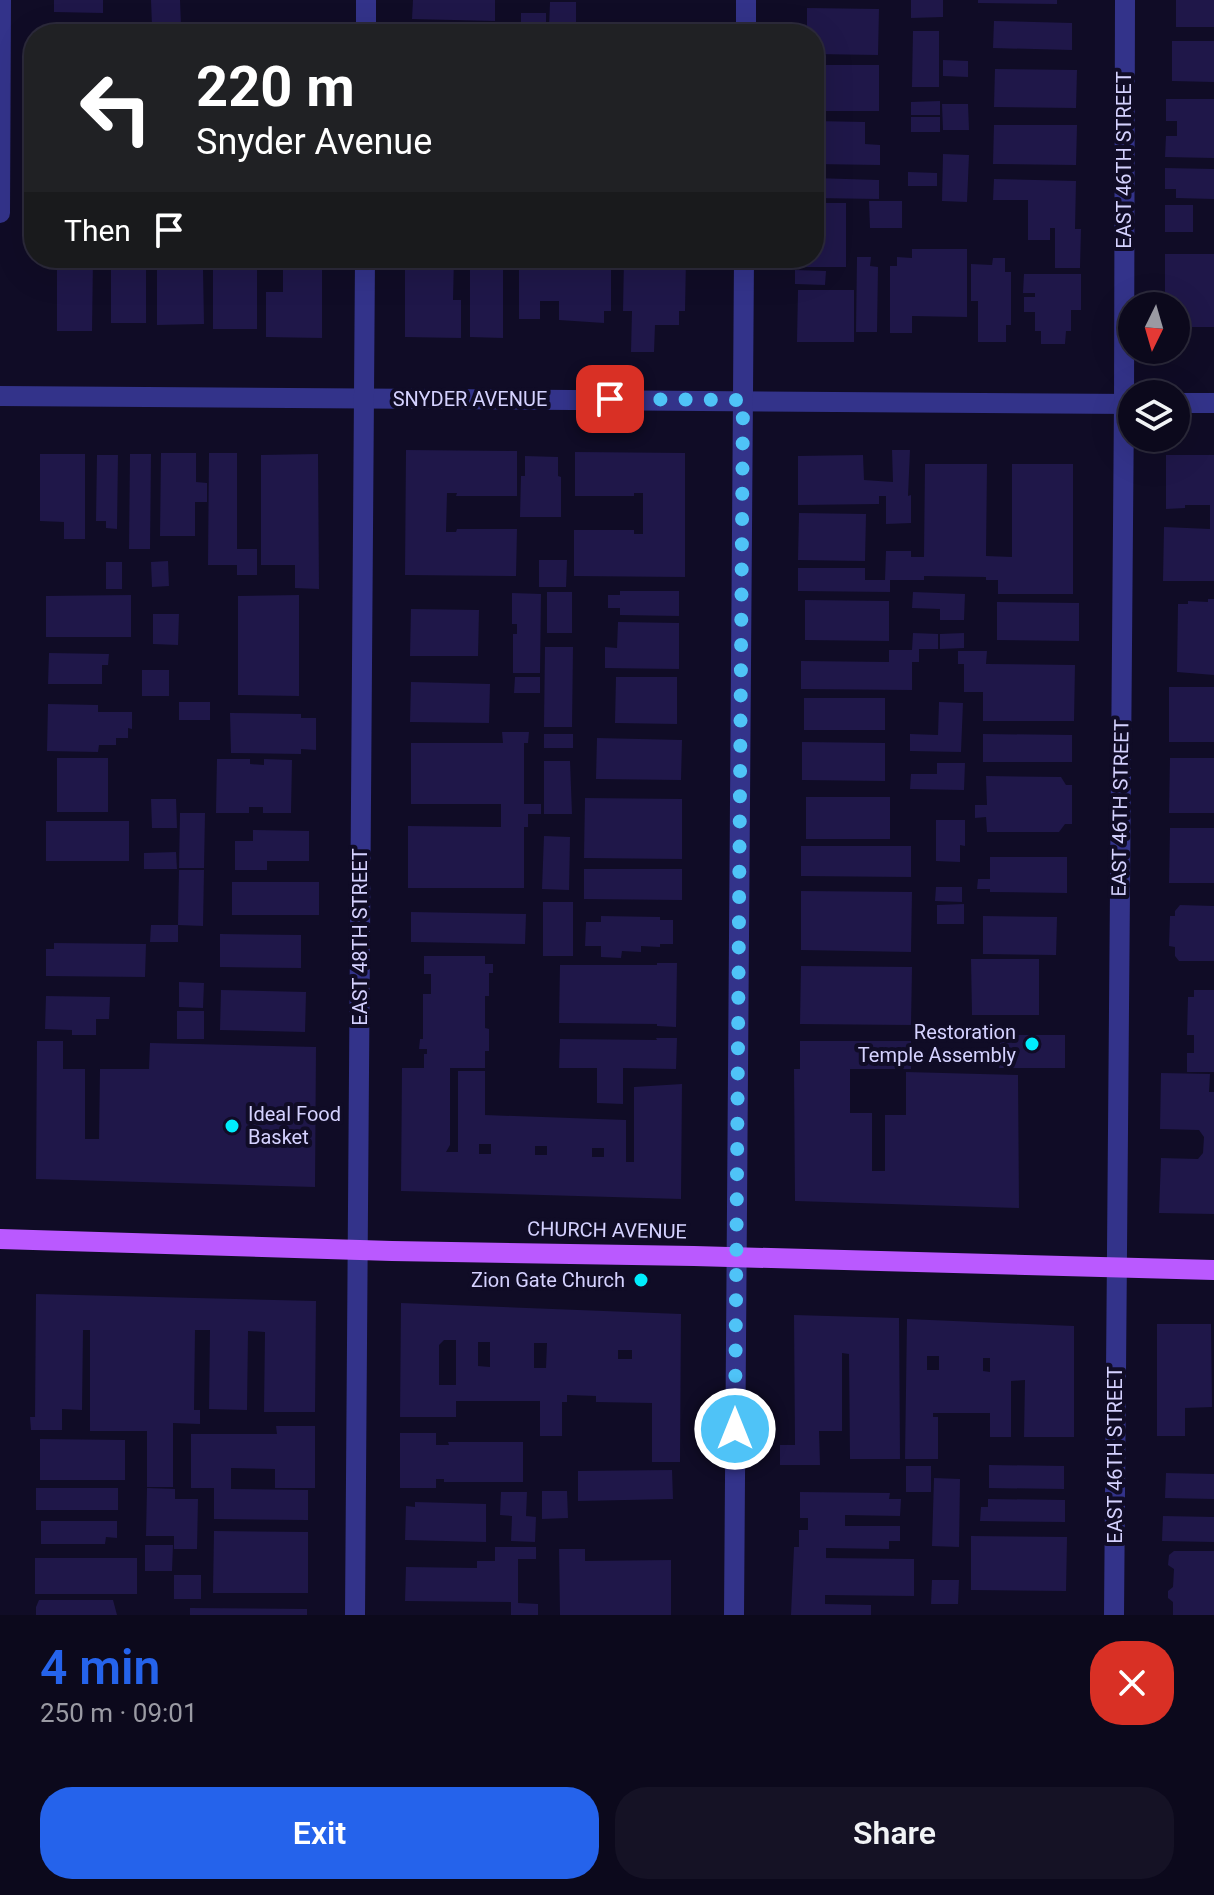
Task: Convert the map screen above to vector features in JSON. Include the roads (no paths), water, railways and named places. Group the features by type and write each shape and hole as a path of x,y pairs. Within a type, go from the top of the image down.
{"main road":[{"name":"CHURCH AVENUE","path":"0,1239 1214,1270"}],"street":[{"path":"0,213 1,0"},
{"path":"366,0 366,24"},
{"path":"746,0 746,24"},
{"name":"EAST 46TH STREET","path":"1125,0 1128,380"},
{"name":"EAST 48TH STREET","path":"355,1615 365,268"},
{"path":"734,1615 744,268"},
{"name":"SNYDER AVENUE","path":"0,396 1118,404"},
{"path":"1190,403 1214,403"},
{"name":"EAST 46TH STREET","path":"1114,1615 1127,452"}],"place":[{"name":"Restoration Temple Assembly","path":"1032,1044"},
{"name":"Ideal Food Basket","path":"232,1126"},
{"name":"Zion Gate Church","path":"641,1280"}]}
